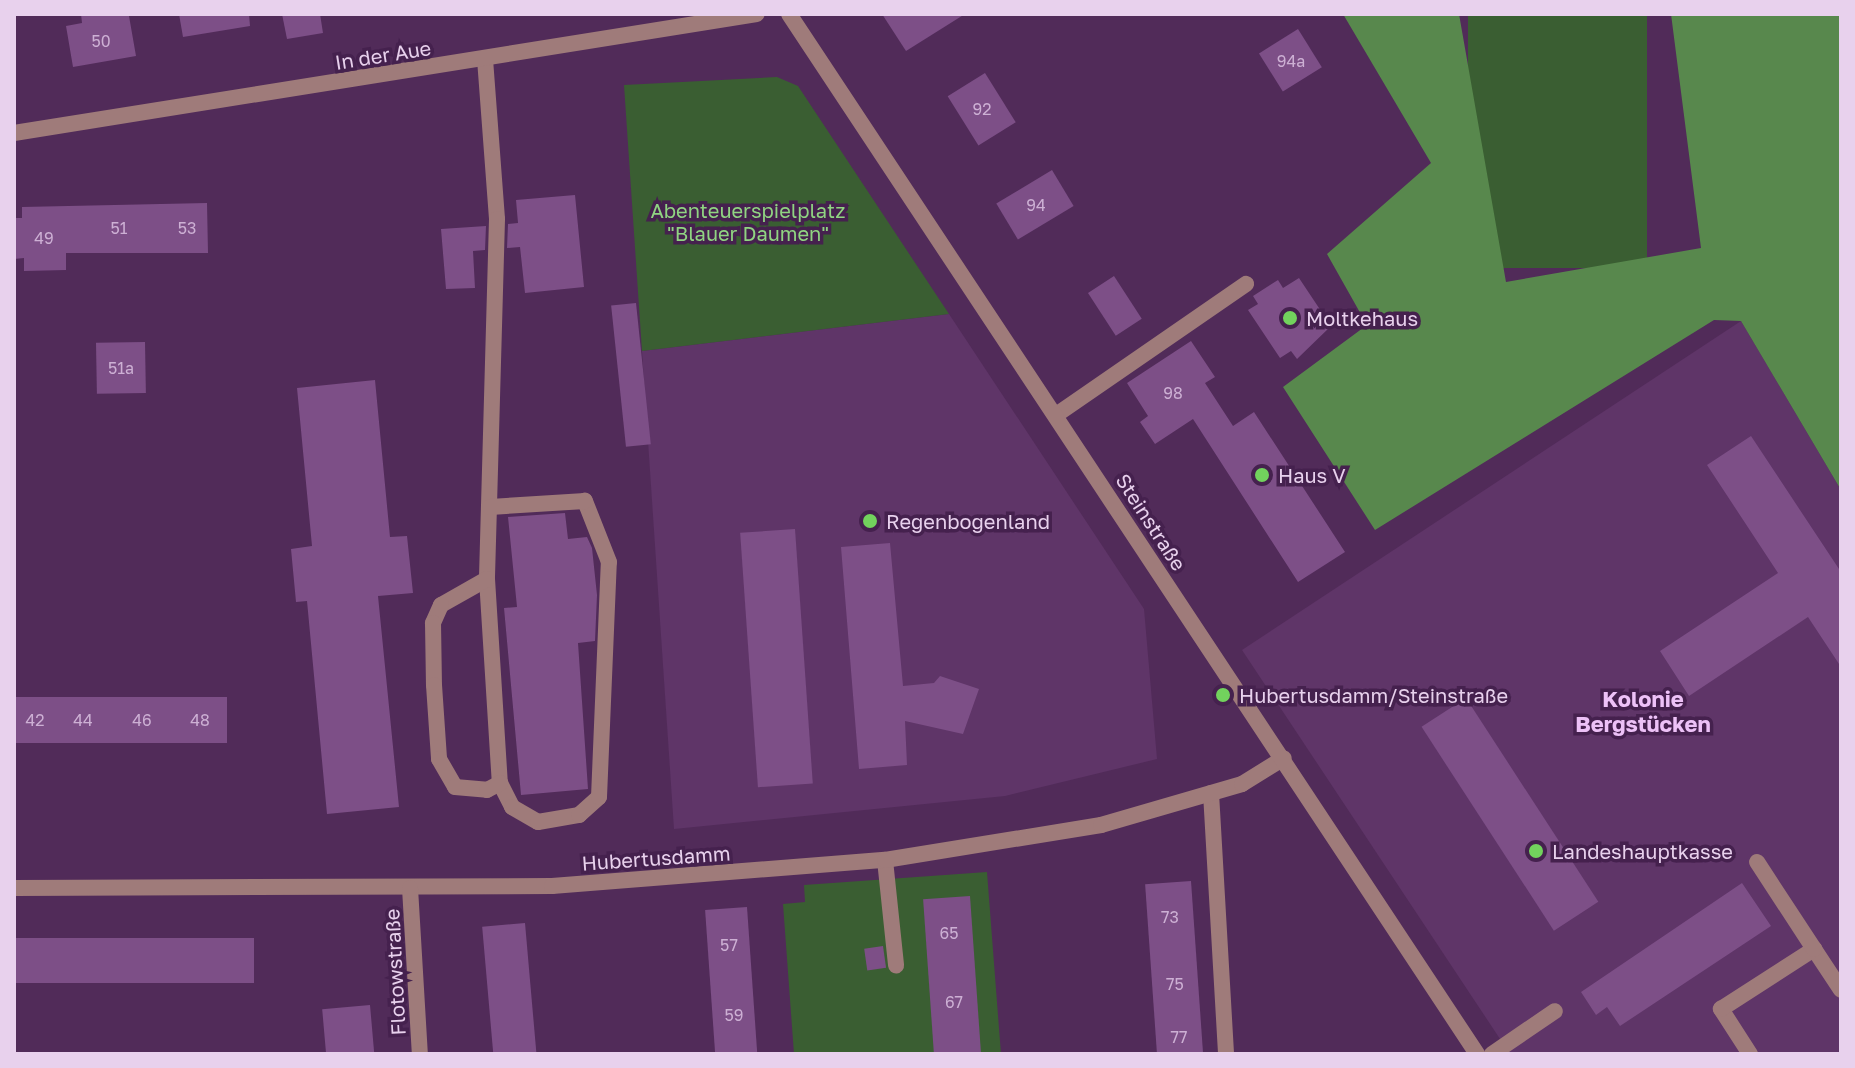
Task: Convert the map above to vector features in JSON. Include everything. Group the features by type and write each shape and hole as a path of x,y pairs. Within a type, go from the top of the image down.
{"street":[{"name":"In der Aue","path":"14,133 757,14"},
{"name":"Steinstraße","path":"789,14 1477,1054"},
{"path":"485,59 497,219 487,579 500,783 512,807 538,822 579,815 599,797 609,562 585,501 490,507"},
{"path":"1056,415 1246,284"},
{"path":"487,579 441,605 433,623 434,685 439,759 455,787 487,790 500,783"},
{"name":"Hubertusdamm","path":"14,888 552,886 885,860 1055,835 1211,793 1284,758"},
{"path":"1211,793 1226,1054"},
{"path":"885,860 896,965"},
{"path":"1757,862 1841,990"},
{"name":"Flotowstraße","path":"410,888 420,1054"},
{"path":"1750,1054 1721,1009 1814,949"},
{"path":"1492,1054 1555,1011"}],"shaded area":[{"name":"Regenbogenland","path":"949,314 1144,609 1157,759 1005,796 674,829 642,351"},
{"path":"1741,321 1841,490 1841,1054 1510,1054 1242,650"}],"green space":[{"path":"1343,14 1459,14 1506,282 1701,248 1671,14 1841,14 1841,490 1741,321 1714,320 1375,530 1283,387 1367,325 1327,254 1431,163"},
{"path":"1468,14 1647,14 1647,268 1468,268"},
{"name":"Abenteuerspielplatz \"Blauer Daumen\"","path":"777,77 798,86 949,314 642,351 624,85"},
{"path":"987,872 1001,1054 794,1054 783,904 805,902 804,885"}],"building":[{"path":"81,14 129,16 136,56 73,67 66,26 82,23"},
{"path":"179,14 249,14 250,26 183,37"},
{"path":"282,14 320,14 323,33 287,39"},
{"path":"882,14 965,14 906,51"},
{"path":"1298,29 1322,67 1283,92 1259,53"},
{"path":"985,73 1016,122 978,146 948,96"},
{"path":"1052,170 1074,206 1018,239 996,203"},
{"path":"575,195 584,287 525,293 520,247 507,248 508,224 518,223 516,200"},
{"path":"207,203 208,253 66,253 66,270 24,271 24,258 14,259 14,218 22,218 22,207"},
{"path":"486,226 485,250 473,251 475,288 446,289 441,229"},
{"path":"1114,276 1142,319 1116,336 1088,293"},
{"name":"Moltkehaus","path":"1299,278 1331,326 1297,359 1291,351 1280,358 1248,310 1258,304 1253,296 1278,280 1283,288"},
{"path":"636,303 651,444 626,447 611,306"},
{"name":"Haus V","path":"1191,341 1215,377 1205,383 1233,426 1254,412 1345,552 1298,582 1193,419 1155,444 1140,422 1148,416 1127,383"},
{"path":"145,342 146,393 97,394 96,343"},
{"path":"375,380 390,537 407,536 413,593 378,596 399,807 327,814 307,601 296,602 291,549 312,546 297,388"},
{"path":"1751,436 1841,572 1841,667 1808,617 1689,696 1660,651 1778,573 1707,465"},
{"path":"565,513 568,539 587,537 592,548 597,595 595,641 578,643 588,789 521,795 504,608 517,607 508,517"},
{"path":"795,529 813,783 758,787 740,533"},
{"path":"890,543 903,686 934,683 940,676 979,689 963,734 905,721 907,765 859,769 841,547"},
{"path":"14,697 227,697 227,743 14,743"},
{"name":"Landeshauptkasse","path":"1466,698 1598,902 1554,931 1422,727"},
{"path":"1191,881 1203,1054 1157,1054 1145,884"},
{"path":"1742,883 1771,926 1620,1026 1607,1007 1596,1015 1581,992"},
{"path":"970,896 981,1054 934,1054 923,899"},
{"path":"747,907 757,1054 715,1054 705,910"},
{"path":"525,923 536,1054 493,1054 482,927"},
{"path":"14,938 254,938 254,983 14,983"},
{"path":"883,946 886,968 867,970 864,949"},
{"path":"370,1005 374,1054 326,1054 322,1009"}],"place":[{"name":"Moltkehaus","path":"1290,318"},
{"name":"Haus V","path":"1262,475"},
{"name":"Regenbogenland","path":"870,521"},
{"name":"Hubertusdamm/Steinstraße","path":"1223,695"},
{"name":"Landeshauptkasse","path":"1536,851"}],"district":[{"name":"Kolonie Bergstücken","path":"1643,710"}]}
